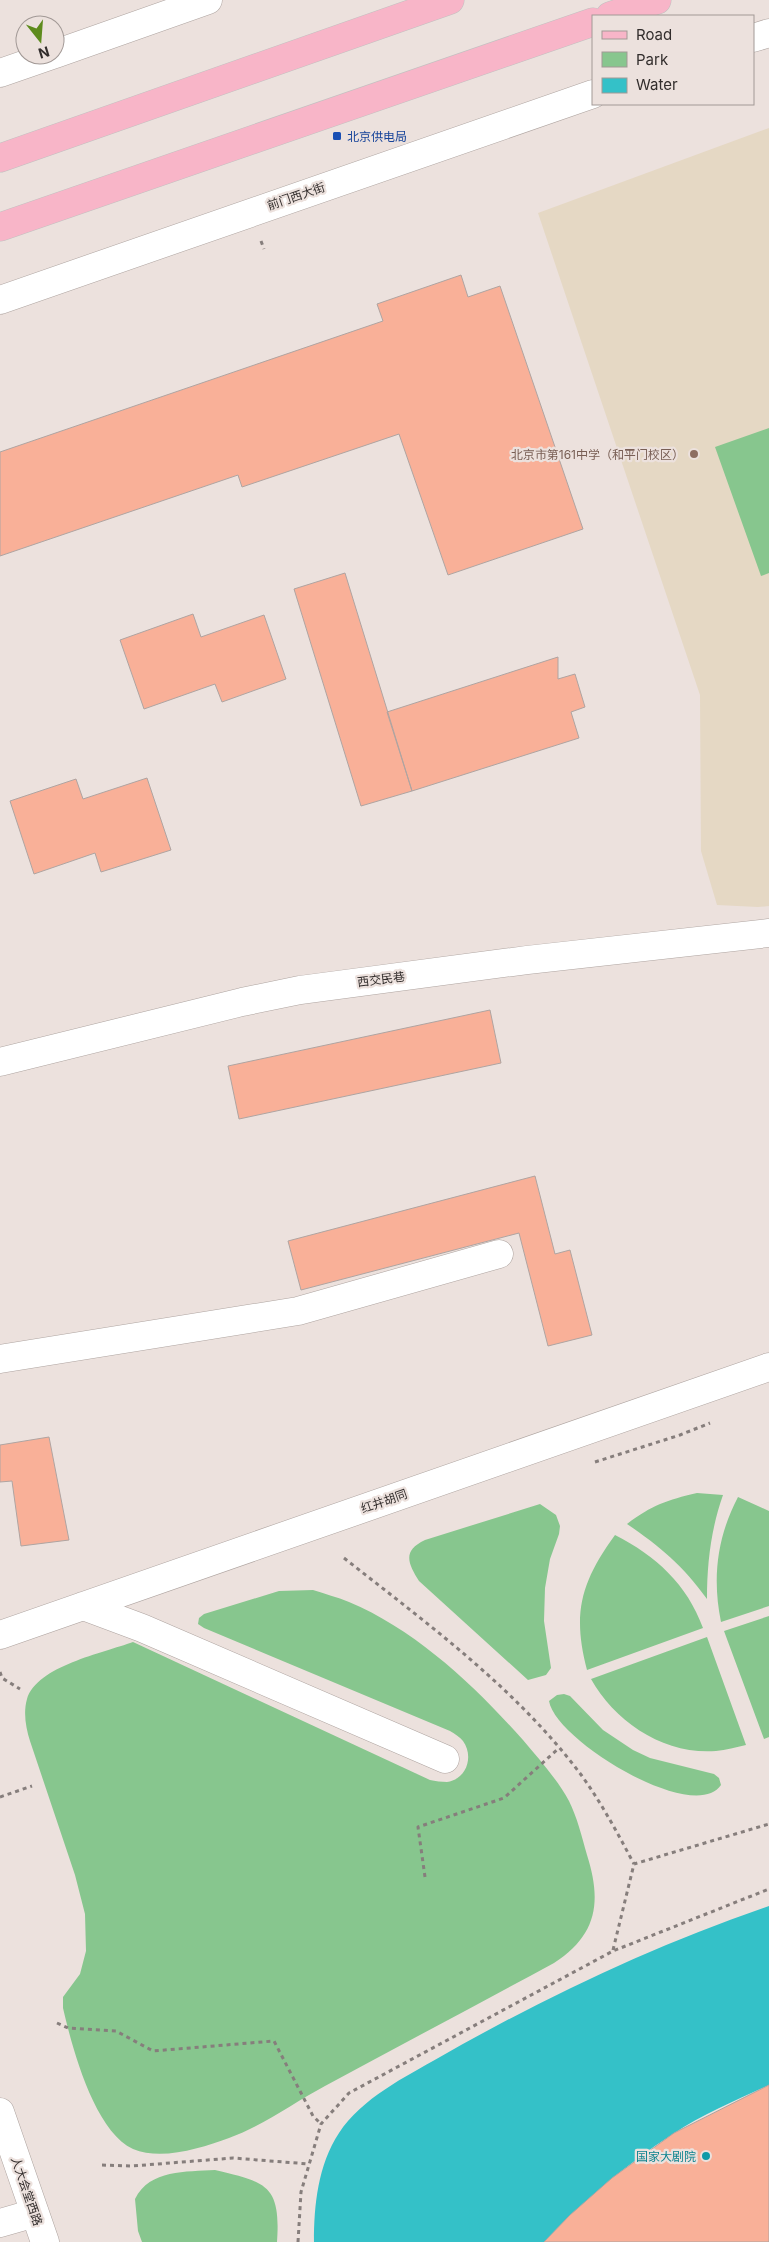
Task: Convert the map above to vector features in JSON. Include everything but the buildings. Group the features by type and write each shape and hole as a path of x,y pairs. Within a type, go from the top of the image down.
{"main road":[{"path":"0,158 450,0"},
{"path":"613,15 658,0"},
{"path":"0,227 592,22"}],"street":[{"path":"65,50 208,0"},
{"path":"754,38 769,32"},
{"path":"0,73 23,65"},
{"name":"前门西大街","path":"0,300 592,94"},
{"name":"西交民巷","path":"0,1062 233,1004 300,990 526,960 769,933"},
{"path":"0,1359 298,1311 499,1254"},
{"name":"红井胡同","path":"0,1635 769,1367"},
{"path":"83,1606 142,1628 445,1759"},
{"name":"人大会堂西路","path":"0,2112 45,2242"},
{"path":"0,2223 34,2213"}],"path":[{"path":"344,1558 473,1661 510,1695 559,1748 602,1805 634,1864 613,1951"},
{"path":"0,1672 2,1678 20,1688"},
{"path":"426,1877 418,1827 504,1798 559,1748"},
{"path":"0,1797 32,1786"},
{"path":"634,1864 769,1824"},
{"path":"298,2242 301,2192 321,2124 349,2093 613,1951 769,1889"},
{"path":"57,2023 68,2028 116,2031 153,2051 274,2041 313,2116 321,2124"},
{"path":"102,2165 132,2166 233,2158 309,2164"}],"shaded area":[{"name":"北京市第161中学（和平门校区）","path":"769,128 769,906 758,907 717,905 701,851 700,695 538,213"}],"green space":[{"path":"769,428 769,573 761,576 715,447"},
{"path":"697,1493 723,1495 710,1546 707,1599 671,1558 627,1524 660,1504"},
{"path":"738,1497 769,1511 769,1606 721,1622 717,1590 718,1558 725,1527"},
{"path":"540,1504 556,1515 560,1526 550,1559 545,1588 544,1621 551,1668 546,1675 528,1680 419,1581 412,1569 409,1558 413,1549 425,1540"},
{"path":"615,1535 644,1552 668,1573 688,1598 703,1628 587,1670 580,1631 583,1599 587,1583 594,1568"},
{"path":"313,1590 344,1600 374,1614 421,1644 465,1680 548,1769 569,1801 581,1834 592,1872 594,1902 592,1916 587,1929 579,1941 554,1963 325,2086 266,2121 218,2142 181,2152 156,2154 133,2149 119,2139 107,2125 96,2107 72,2044 63,2008 63,1997 80,1974 86,1951 85,1914 75,1875 26,1726 27,1699 33,1688 57,1669 72,1662 133,1642 430,1780 447,1782 454,1780 464,1772 467,1766 468,1753 463,1741 450,1731 198,1624 199,1618 204,1614 279,1591"},
{"path":"769,1616 769,1737 764,1739 724,1631"},
{"path":"707,1637 746,1745 716,1751 697,1751 660,1741 643,1733 627,1722 601,1695 591,1679"},
{"path":"564,1694 570,1696 603,1730 633,1750 650,1758 714,1774 719,1778 721,1785 706,1794 684,1794 656,1786 627,1773 599,1755 575,1736 557,1717 549,1701 557,1695"},
{"path":"215,2170 247,2178 267,2189 273,2197 276,2208 278,2223 277,2242 142,2242 138,2231 135,2199 142,2189 159,2177 170,2174"}],"water":[{"path":"769,1906 769,2085 696,2120 638,2158 574,2212 544,2242 314,2242 316,2200 326,2158 332,2145 339,2133 360,2109 385,2089 480,2035 560,1993 642,1955"}],"place":[{"name":"北京供电局","path":"337,136"},
{"name":"北京市第161中学（和平门校区）","path":"694,454"},
{"name":"国家大剧院","path":"706,2156"}]}
